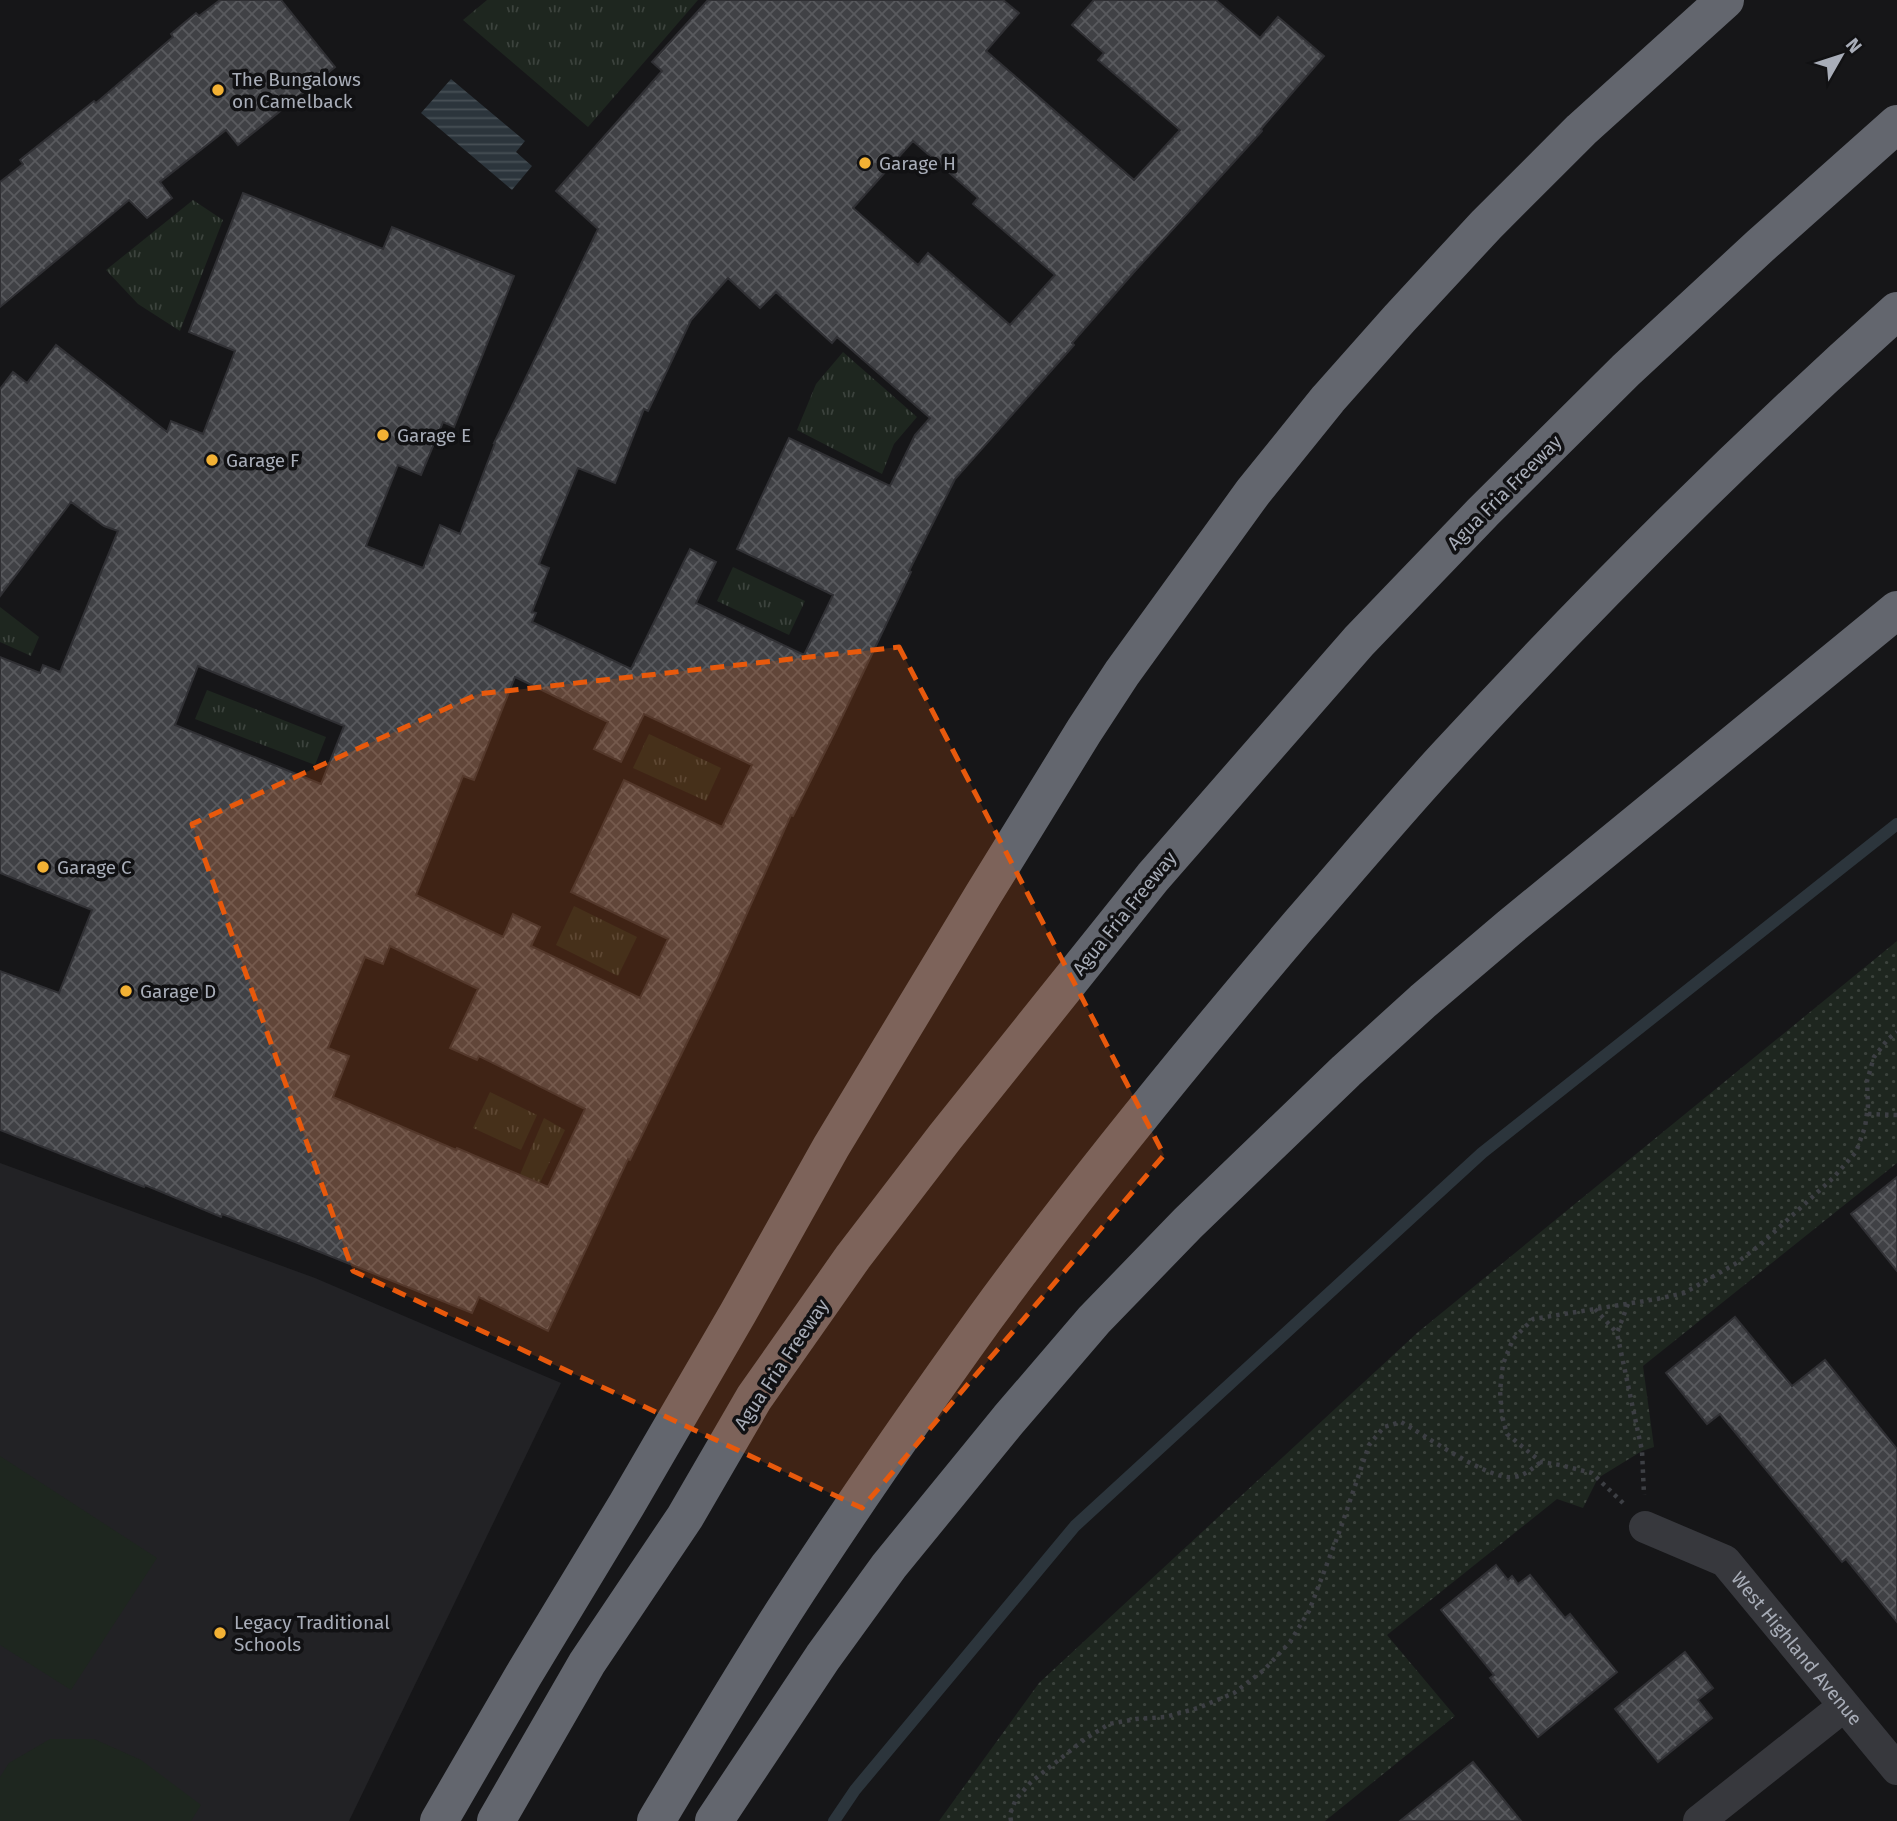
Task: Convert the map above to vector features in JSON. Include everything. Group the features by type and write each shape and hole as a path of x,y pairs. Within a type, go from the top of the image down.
{"highway":[{"path":"439,1821 627,1504 838,1136 1076,743 1122,673 1252,492 1328,399 1399,319 1486,225 1581,130 1725,0"},
{"name":"Agua Fria Freeway","path":"496,1821 587,1663 685,1517 761,1387 853,1257 945,1137 1153,877 1359,641 1483,512 1626,370 1897,124"},
{"path":"656,1821 783,1612 925,1403 1056,1223 1207,1033 1428,778 1557,640 1812,388 1897,311"},
{"path":"714,1821 823,1657 888,1566 1094,1320 1188,1223 1423,1001 1897,610"}],"street":[{"name":"West Highland Avenue","path":"1645,1527 1725,1561 1897,1769"},
{"path":"1699,1821 1844,1706"}],"path":[{"path":"1645,1527 1592,1473 1541,1462 1507,1434 1500,1391 1503,1364 1513,1339 1533,1319 1657,1300 1684,1293 1735,1264 1760,1245 1833,1178 1856,1152 1866,1127 1867,1081 1874,1057 1897,1032"},
{"path":"1868,1114 1897,1115"},
{"path":"1617,1333 1628,1304"},
{"path":"1595,1310 1617,1333 1642,1451 1645,1527"},
{"path":"1011,1821 1010,1814 1016,1799 1031,1782 1084,1739 1109,1724 1136,1718 1165,1717 1198,1708 1234,1693 1264,1670 1290,1642 1309,1611 1369,1445 1384,1427 1401,1422 1495,1476 1510,1478 1525,1475 1541,1462"}],"highlighted area":[{"path":"899,647 1164,1155 862,1508 353,1271 192,824 478,694"}],"shaded area":[{"path":"451,79 525,141 516,152 532,166 512,190 421,113"},
{"name":"Legacy Traditional Schools","path":"0,1163 315,1278 561,1383 349,1821 0,1821"}],"green space":[{"path":"487,0 698,0 588,127 463,20"},
{"path":"193,200 223,220 180,331 138,304 106,270"},
{"path":"843,352 917,417 894,444 882,474 797,430 816,384"},
{"path":"733,567 805,601 789,635 717,601"},
{"path":"0,607 39,637 31,656 0,642"},
{"path":"207,690 326,737 315,765 195,719"},
{"path":"649,734 721,768 706,801 633,768"},
{"path":"574,906 637,937 618,976 556,945"},
{"path":"1897,941 1897,1163 1643,1366 1654,1447 1642,1451 1598,1478 1583,1508 1557,1499 1387,1635 1455,1716 1325,1821 939,1821 1039,1683 1417,1333"},
{"path":"490,1092 537,1115 521,1150 473,1128"},
{"path":"544,1118 565,1130 507,1252 490,1245"},
{"path":"0,1456 157,1558 71,1690 0,1645"},
{"path":"50,1739 94,1739 141,1760 201,1805 191,1821 0,1821 0,1777 9,1763"}],"building":[{"path":"220,0 281,0 335,67 238,145 226,130 160,182 172,198 147,218 129,200 0,307 0,182 23,164 20,160 94,101 96,103 173,37 171,34 196,13 199,16"},
{"path":"708,0 1003,0 1019,13 986,51 1134,180 1180,130 1098,60 1104,53 1072,25 1094,0 1216,0 1260,38 1278,17 1324,56 1262,131 1134,272 1072,343 1074,345 955,479 909,571 911,572 836,730 793,816 791,815 713,989 630,1160 628,1159 548,1331 479,1297 472,1313 295,1242 222,1214 221,1217 0,1130 0,971 59,993 92,910 0,873 0,657 40,673 43,665 60,672 118,531 104,526 71,502 0,596 0,389 13,372 27,383 56,345 167,432 171,421 203,434 235,351 189,332 243,193 383,249 392,227 514,276 454,427 443,422 421,475 398,465 366,546 423,568 440,525 460,534 494,443 598,229 556,191 662,71 652,62","holes":["913,141 978,198 973,204 1055,275 1010,325 928,253 918,265 853,208","728,278 760,308 776,292 832,343 837,337 930,418 915,435 890,486 789,438 737,549 833,595 804,655 696,603 716,562 690,549 631,669 532,622 536,613 532,612 549,568 539,564 578,468 615,483 644,409 648,411 691,320","198,666 344,726 321,784 175,725","515,677 608,722 594,749 621,762 644,714 752,765 722,827 624,780 571,892 668,939 640,998 531,946 540,927 513,914 503,937 416,895 463,776 474,780","390,946 478,989 450,1048 477,1060 479,1056 585,1109 548,1187 333,1097 349,1056 328,1048 365,957 383,964"]},
{"path":"1897,1177 1897,1271 1851,1214"},
{"path":"1735,1317 1792,1386 1825,1360 1897,1449 1897,1622 1846,1559 1842,1562 1720,1414 1707,1424 1666,1373"},
{"path":"1496,1565 1508,1580 1512,1576 1518,1584 1530,1575 1565,1618 1570,1614 1617,1672 1538,1737 1490,1678 1494,1675 1441,1610"},
{"path":"1685,1652 1713,1688 1698,1700 1712,1718 1658,1762 1615,1709"},
{"path":"1473,1762 1521,1821 1400,1821"}],"waterway":[{"path":"834,1821 855,1790 1075,1526 1482,1153 1897,824"}],"place":[{"name":"The Bungalows on Camelback","path":"218,90"},
{"name":"Garage H","path":"865,163"},
{"name":"Garage E","path":"383,435"},
{"name":"Garage F","path":"212,460"},
{"name":"Garage C","path":"43,867"},
{"name":"Garage D","path":"126,991"},
{"name":"Legacy Traditional Schools","path":"220,1633"}]}
